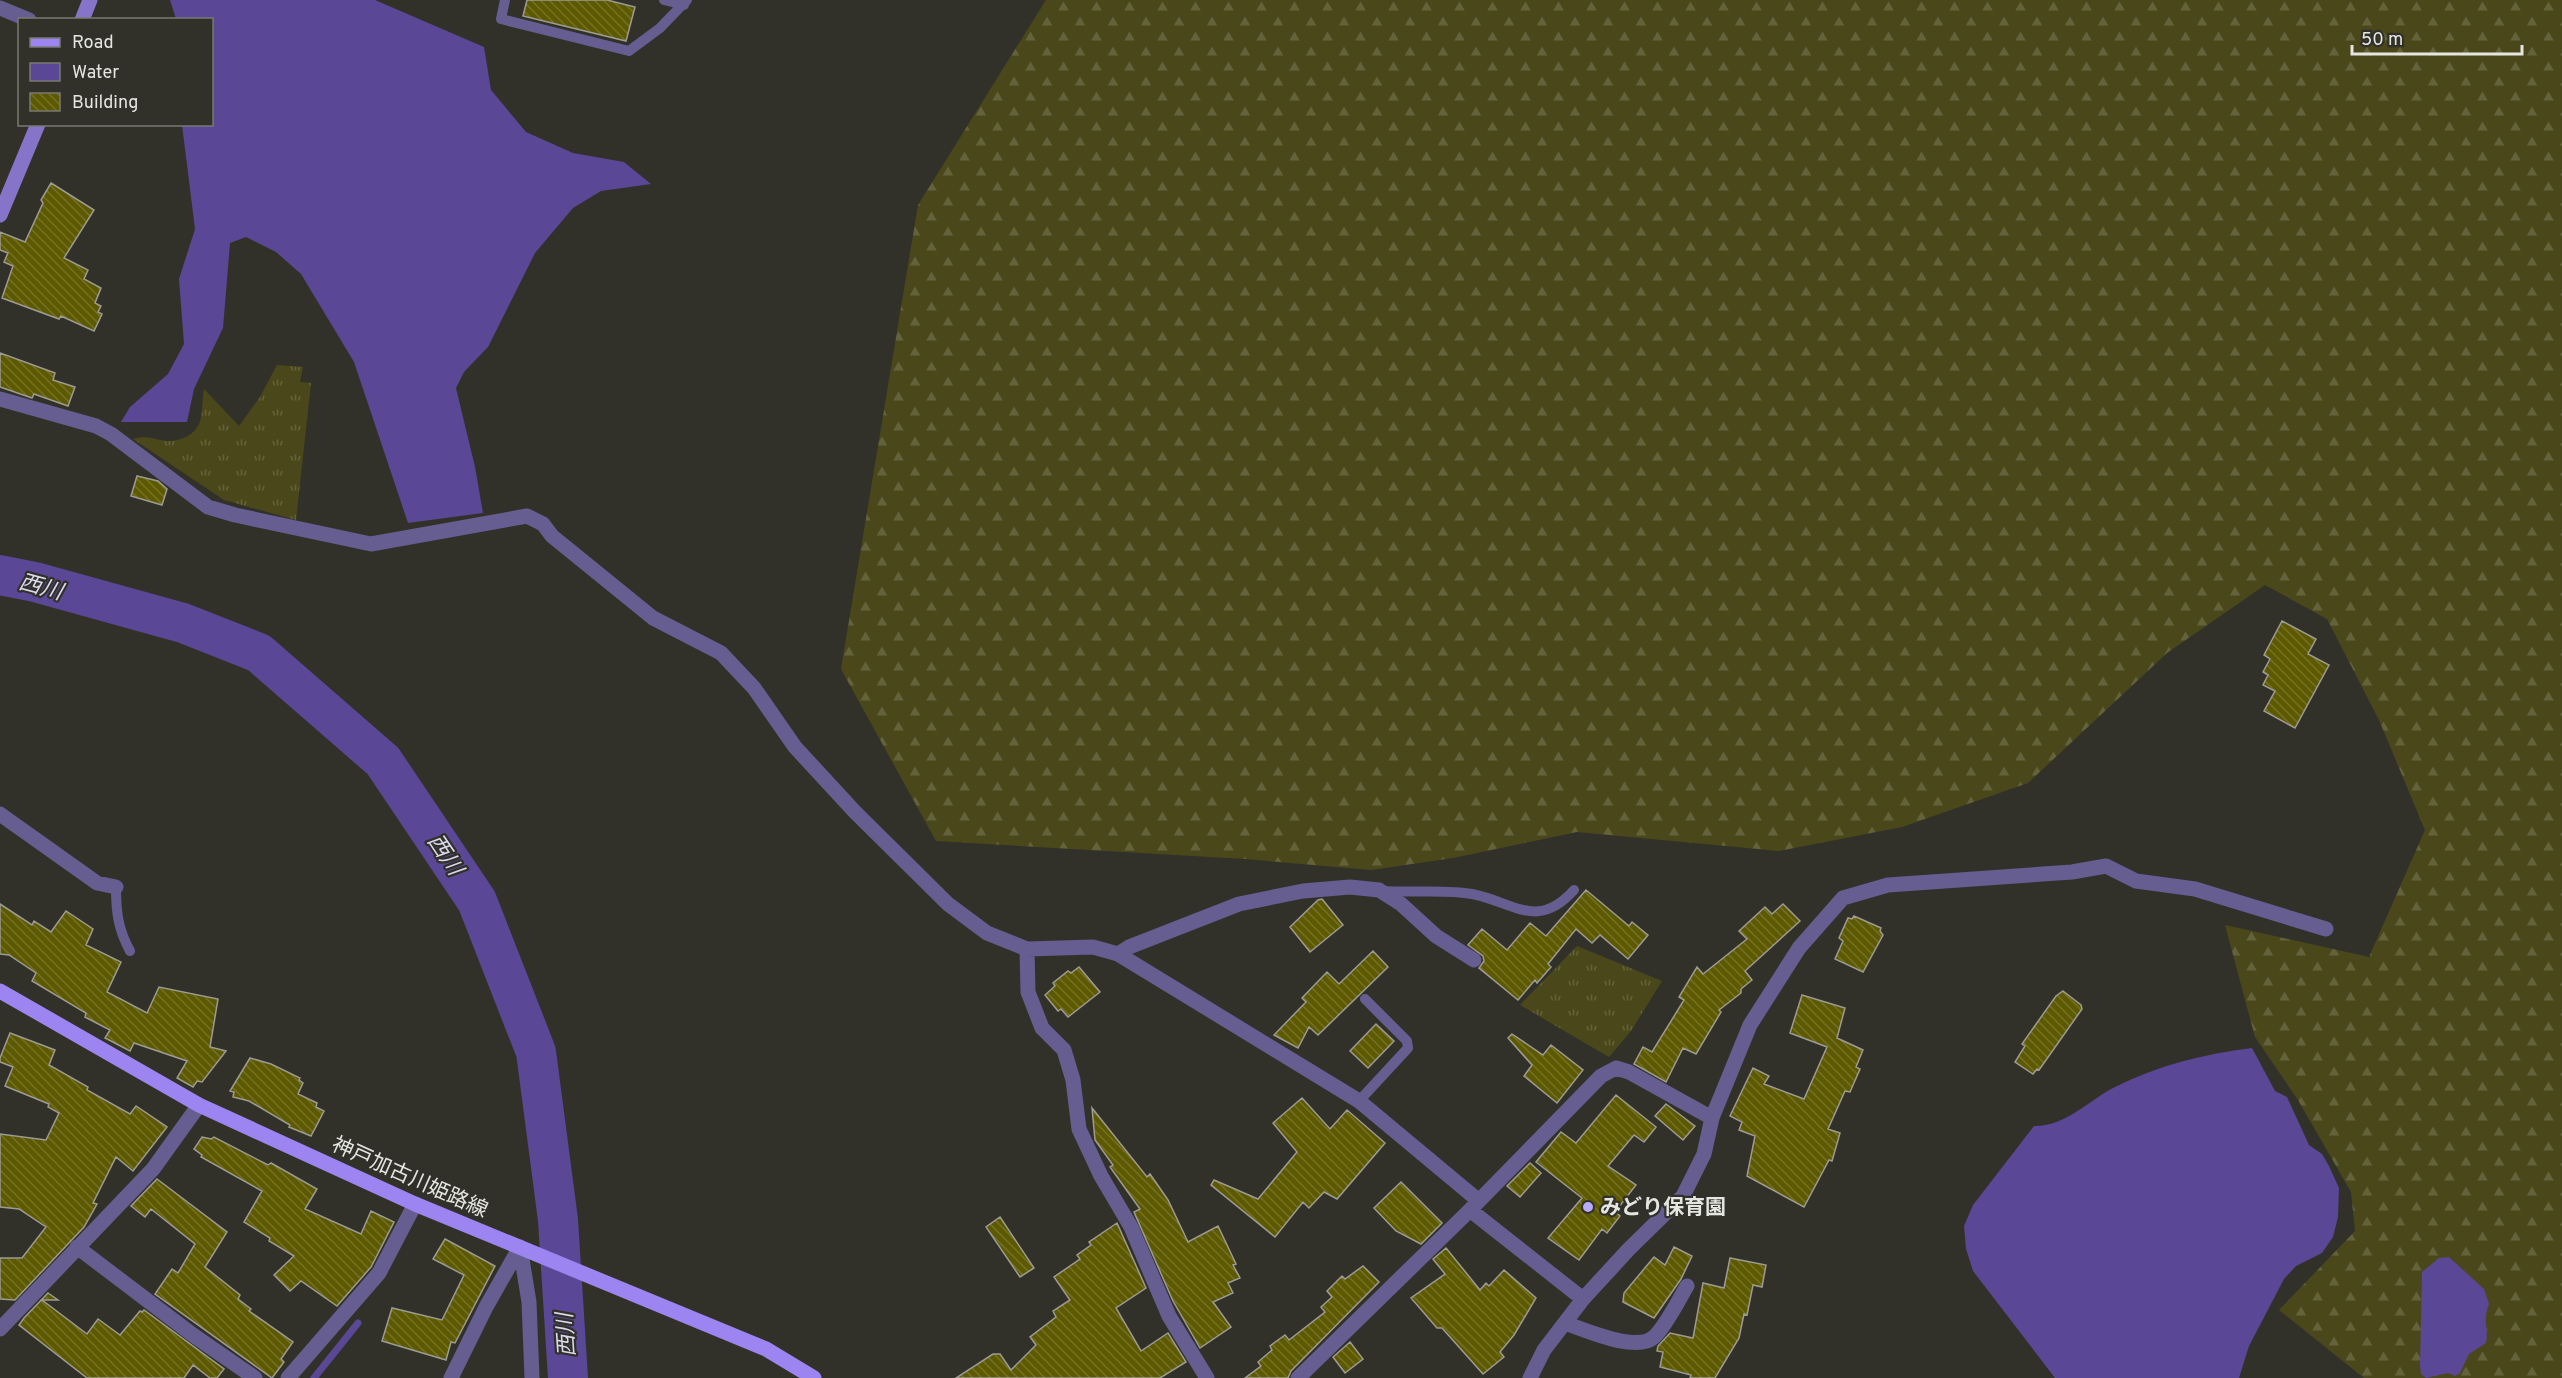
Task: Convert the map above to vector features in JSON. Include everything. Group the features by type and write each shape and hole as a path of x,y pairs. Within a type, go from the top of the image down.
{"main road":[{"path":"83,18 90,0"},
{"path":"0,215 37,126"},
{"name":"神戸加古川姫路線","path":"0,991 199,1105 415,1204 598,1282 766,1349 814,1378"}],"street":[{"path":"0,8 24,18"},
{"path":"0,399 96,426 111,434 208,507 235,515 371,544 527,516 543,524 552,536 653,618 721,653 754,688 795,747 855,812 948,904 987,933 1027,949 1092,947 1118,954 1359,1101 1475,1206 1583,1299"},
{"path":"0,814 97,883 116,887"},
{"path":"1530,1378 1544,1350 1583,1299 1628,1250 1683,1196 1704,1154 1712,1118 1750,1025 1799,948 1843,898 1888,885 2072,872 2106,866 2136,881 2195,889 2326,929"},
{"path":"1118,954 1129,947 1239,904 1303,891 1350,887 1379,890 1401,904 1436,936 1474,960"},
{"path":"1027,949 1028,992 1042,1028 1064,1050 1073,1080 1079,1129 1101,1176 1131,1227 1169,1316 1207,1378"},
{"path":"1298,1378 1475,1206 1601,1076 1616,1068 1629,1072 1712,1118"},
{"path":"0,1329 153,1169 199,1105"},
{"path":"288,1378 379,1273 415,1204"},
{"path":"77,1247 193,1335 255,1378"},
{"path":"452,1378 486,1307 527,1250"},
{"path":"527,1250 532,1378"},
{"path":"1565,1323 1615,1340 1643,1343 1654,1337 1687,1286"}],"lane":[{"path":"505,0 501,20 629,51 660,28 686,3"},
{"path":"664,0 686,3"},
{"path":"116,887 118,923 130,951"},
{"path":"1379,890 1471,894 1536,912 1560,905 1574,890"},
{"path":"1359,1101 1408,1047 1407,1041 1365,999"}],"green space":[{"path":"1046,0 2562,0 2562,1378 2364,1378 2279,1310 2355,1231 2351,1192 2298,1100 2255,1037 2225,925 2369,957 2425,830 2379,720 2327,619 2265,585 2167,653 2028,783 1902,827 1779,851 1577,832 1453,858 1371,870 1245,859 936,841 841,669 918,205"},
{"path":"277,365 303,367 300,382 311,383 296,520 224,500 133,439 147,437 172,441 189,435 200,422 204,389 239,426 260,397"},
{"path":"1577,946 1662,981 1631,1031 1609,1057 1520,1005"}],"water":[{"path":"170,0 375,0 484,47 491,90 526,132 573,153 624,162 651,184 601,191 573,208 535,253 488,347 464,372 456,388 475,467 483,513 408,523 354,362 301,274 276,252 246,237 230,243 223,328 194,389 187,422 121,422 130,407 168,374 184,344 179,279 195,229 182,126 213,126 213,18 176,18"},
{"path":"2252,1048 2275,1091 2287,1097 2309,1145 2322,1154 2339,1188 2338,1217 2333,1237 2322,1253 2296,1266 2284,1279 2249,1346 2239,1378 2055,1378 1973,1271 1966,1249 1964,1226 1973,1205 2034,1126 2066,1118 2105,1092 2148,1072 2199,1057"},
{"path":"2449,1257 2484,1289 2489,1304 2486,1316 2486,1343 2469,1354 2460,1373 2455,1376 2448,1373 2426,1378 2421,1374 2420,1365 2422,1272 2439,1258"}],"building":[{"path":"527,0 607,0 635,7 626,41 523,16"},
{"path":"51,183 94,210 64,258 88,270 84,279 101,288 95,303 101,306 98,312 102,314 94,331 61,316 59,319 2,298 13,266 4,262 8,253 0,250 0,232 25,242 43,203 41,200"},
{"path":"0,353 55,373 53,380 75,387 68,406 34,394 32,398 0,387"},
{"path":"137,476 158,481 167,489 162,505 131,496"},
{"path":"2282,621 2316,639 2308,654 2329,665 2295,728 2264,711 2275,691 2263,685 2268,675 2263,672 2270,659 2264,655"},
{"path":"1586,890 1629,926 1632,922 1648,935 1628,959 1600,935 1592,943 1576,929 1548,964 1551,967 1537,983 1535,980 1518,1000 1479,968 1484,961 1483,956 1468,945 1482,929 1507,950 1530,923 1546,936"},
{"path":"1322,899 1343,925 1310,952 1290,927 1318,900"},
{"path":"0,904 32,925 34,921 51,932 66,911 93,929 86,945 121,962 107,992 147,1013 159,987 218,999 210,1047 226,1051 202,1082 197,1081 193,1087 177,1078 187,1061 134,1043 130,1051 105,1038 110,1030 85,1017 86,1013 32,981 36,973 9,955 0,954"},
{"path":"1783,904 1800,921 1745,971 1752,980 1741,989 1741,993 1719,1010 1721,1012 1696,1054 1683,1048 1666,1082 1634,1064 1643,1047 1652,1052 1684,1000 1679,997 1697,967 1703,974 1747,939 1739,931 1765,907 1772,914"},
{"path":"1854,916 1881,928 1883,935 1863,972 1835,959 1843,941 1839,938 1848,918 1852,919"},
{"path":"1373,951 1388,967 1318,1035 1309,1027 1298,1048 1274,1035 1306,1002 1302,998 1327,972 1339,984"},
{"path":"1079,967 1100,992 1068,1017 1061,1009 1058,1011 1045,995 1055,986 1053,983 1068,971 1071,973"},
{"path":"2063,991 2081,1005 2082,1009 2039,1070 2037,1069 2033,1074 2015,1062 2025,1046 2022,1044 2056,996"},
{"path":"1802,995 1845,1008 1837,1038 1863,1050 1856,1067 1860,1069 1850,1092 1845,1091 1828,1129 1840,1133 1832,1161 1829,1160 1804,1207 1747,1176 1755,1136 1739,1130 1742,1122 1730,1116 1753,1068 1769,1076 1764,1084 1804,1099 1827,1047 1790,1033"},
{"path":"1376,1024 1394,1041 1368,1068 1350,1051"},
{"path":"10,1033 55,1050 49,1065 88,1087 87,1090 130,1114 136,1106 167,1127 133,1171 116,1157 93,1203 97,1204 84,1227 15,1300 0,1299 0,1258 22,1258 46,1227 19,1209 0,1207 0,1134 46,1140 59,1113 48,1107 49,1104 5,1086 13,1067 0,1062 0,1058"},
{"path":"1512,1034 1543,1055 1551,1045 1583,1070 1557,1103 1524,1076 1532,1065 1508,1038"},
{"path":"250,1058 271,1064 300,1078 299,1080 303,1083 298,1094 317,1103 316,1107 324,1111 311,1136 289,1127 290,1125 249,1101 233,1097 234,1092 230,1091"},
{"path":"1616,1095 1656,1127 1644,1142 1634,1135 1608,1166 1636,1185 1615,1212 1620,1216 1607,1233 1602,1229 1579,1260 1548,1238 1582,1198 1536,1162 1561,1132 1576,1143"},
{"path":"1302,1098 1330,1129 1347,1110 1385,1143 1337,1199 1324,1192 1309,1208 1303,1202 1275,1237 1211,1185 1214,1180 1258,1199 1297,1152 1273,1123"},
{"path":"1666,1104 1695,1126 1683,1140 1655,1116"},
{"path":"1092,1108 1147,1177 1150,1174 1168,1200 1188,1242 1218,1226 1236,1264 1233,1265 1240,1278 1228,1283 1233,1293 1213,1302 1231,1327 1200,1348 1173,1301 1134,1212 1140,1209 1110,1167 1113,1165 1095,1140"},
{"path":"202,1137 211,1139 214,1137 268,1165 271,1163 317,1189 305,1209 361,1234 371,1211 394,1222 371,1267 337,1306 301,1281 290,1291 274,1275 294,1256 244,1222 262,1191 201,1157 202,1155 194,1149"},
{"path":"1530,1163 1541,1173 1520,1197 1507,1186"},
{"path":"157,1179 227,1232 205,1267 240,1295 238,1299 251,1309 249,1311 293,1342 281,1359 284,1362 272,1378 155,1294 172,1269 178,1273 195,1244 151,1209 145,1217 131,1206"},
{"path":"1401,1182 1442,1223 1421,1244 1396,1231 1374,1208"},
{"path":"1000,1217 1034,1268 1020,1277 986,1227"},
{"path":"1117,1223 1146,1288 1116,1308 1141,1351 1168,1333 1186,1362 1160,1378 956,1378 993,1354 1000,1354 1011,1370 1036,1345 1030,1337 1056,1317 1053,1311 1070,1300 1054,1277 1080,1259 1077,1255 1091,1245 1089,1242"},
{"path":"445,1239 495,1266 455,1343 451,1342 446,1360 382,1341 392,1308 442,1320 464,1275 433,1259"},
{"path":"1674,1247 1692,1256 1681,1279 1654,1318 1623,1302 1624,1293 1654,1257 1665,1265"},
{"path":"1446,1248 1480,1290 1486,1283 1489,1286 1504,1270 1536,1298 1514,1335 1500,1352 1504,1357 1483,1374 1442,1328 1437,1328 1411,1298 1445,1274 1433,1259"},
{"path":"1730,1258 1766,1265 1762,1287 1753,1285 1747,1315 1744,1314 1739,1338 1715,1378 1690,1378 1691,1375 1660,1367 1663,1352 1657,1351 1658,1346 1670,1333 1693,1338 1703,1283 1724,1288"},
{"path":"1363,1266 1379,1282 1291,1371 1288,1378 1245,1378 1261,1366 1258,1362 1272,1350 1270,1346 1285,1335 1289,1340 1325,1312 1321,1307 1332,1297 1327,1291 1342,1276 1345,1279"},
{"path":"48,1293 58,1300 42,1300 87,1334 98,1319 120,1335 140,1311 144,1310 224,1369 217,1378 210,1378 193,1365 184,1378 87,1378 19,1325"},
{"path":"1350,1342 1363,1359 1345,1373 1333,1357"}],"waterway":[{"name":"西川","path":"0,575 35,582 183,623 259,653 383,761 477,901 536,1052 558,1220 568,1378"},
{"path":"314,1378 358,1323"}],"place":[{"name":"みどり保育園","path":"1588,1207"}]}
